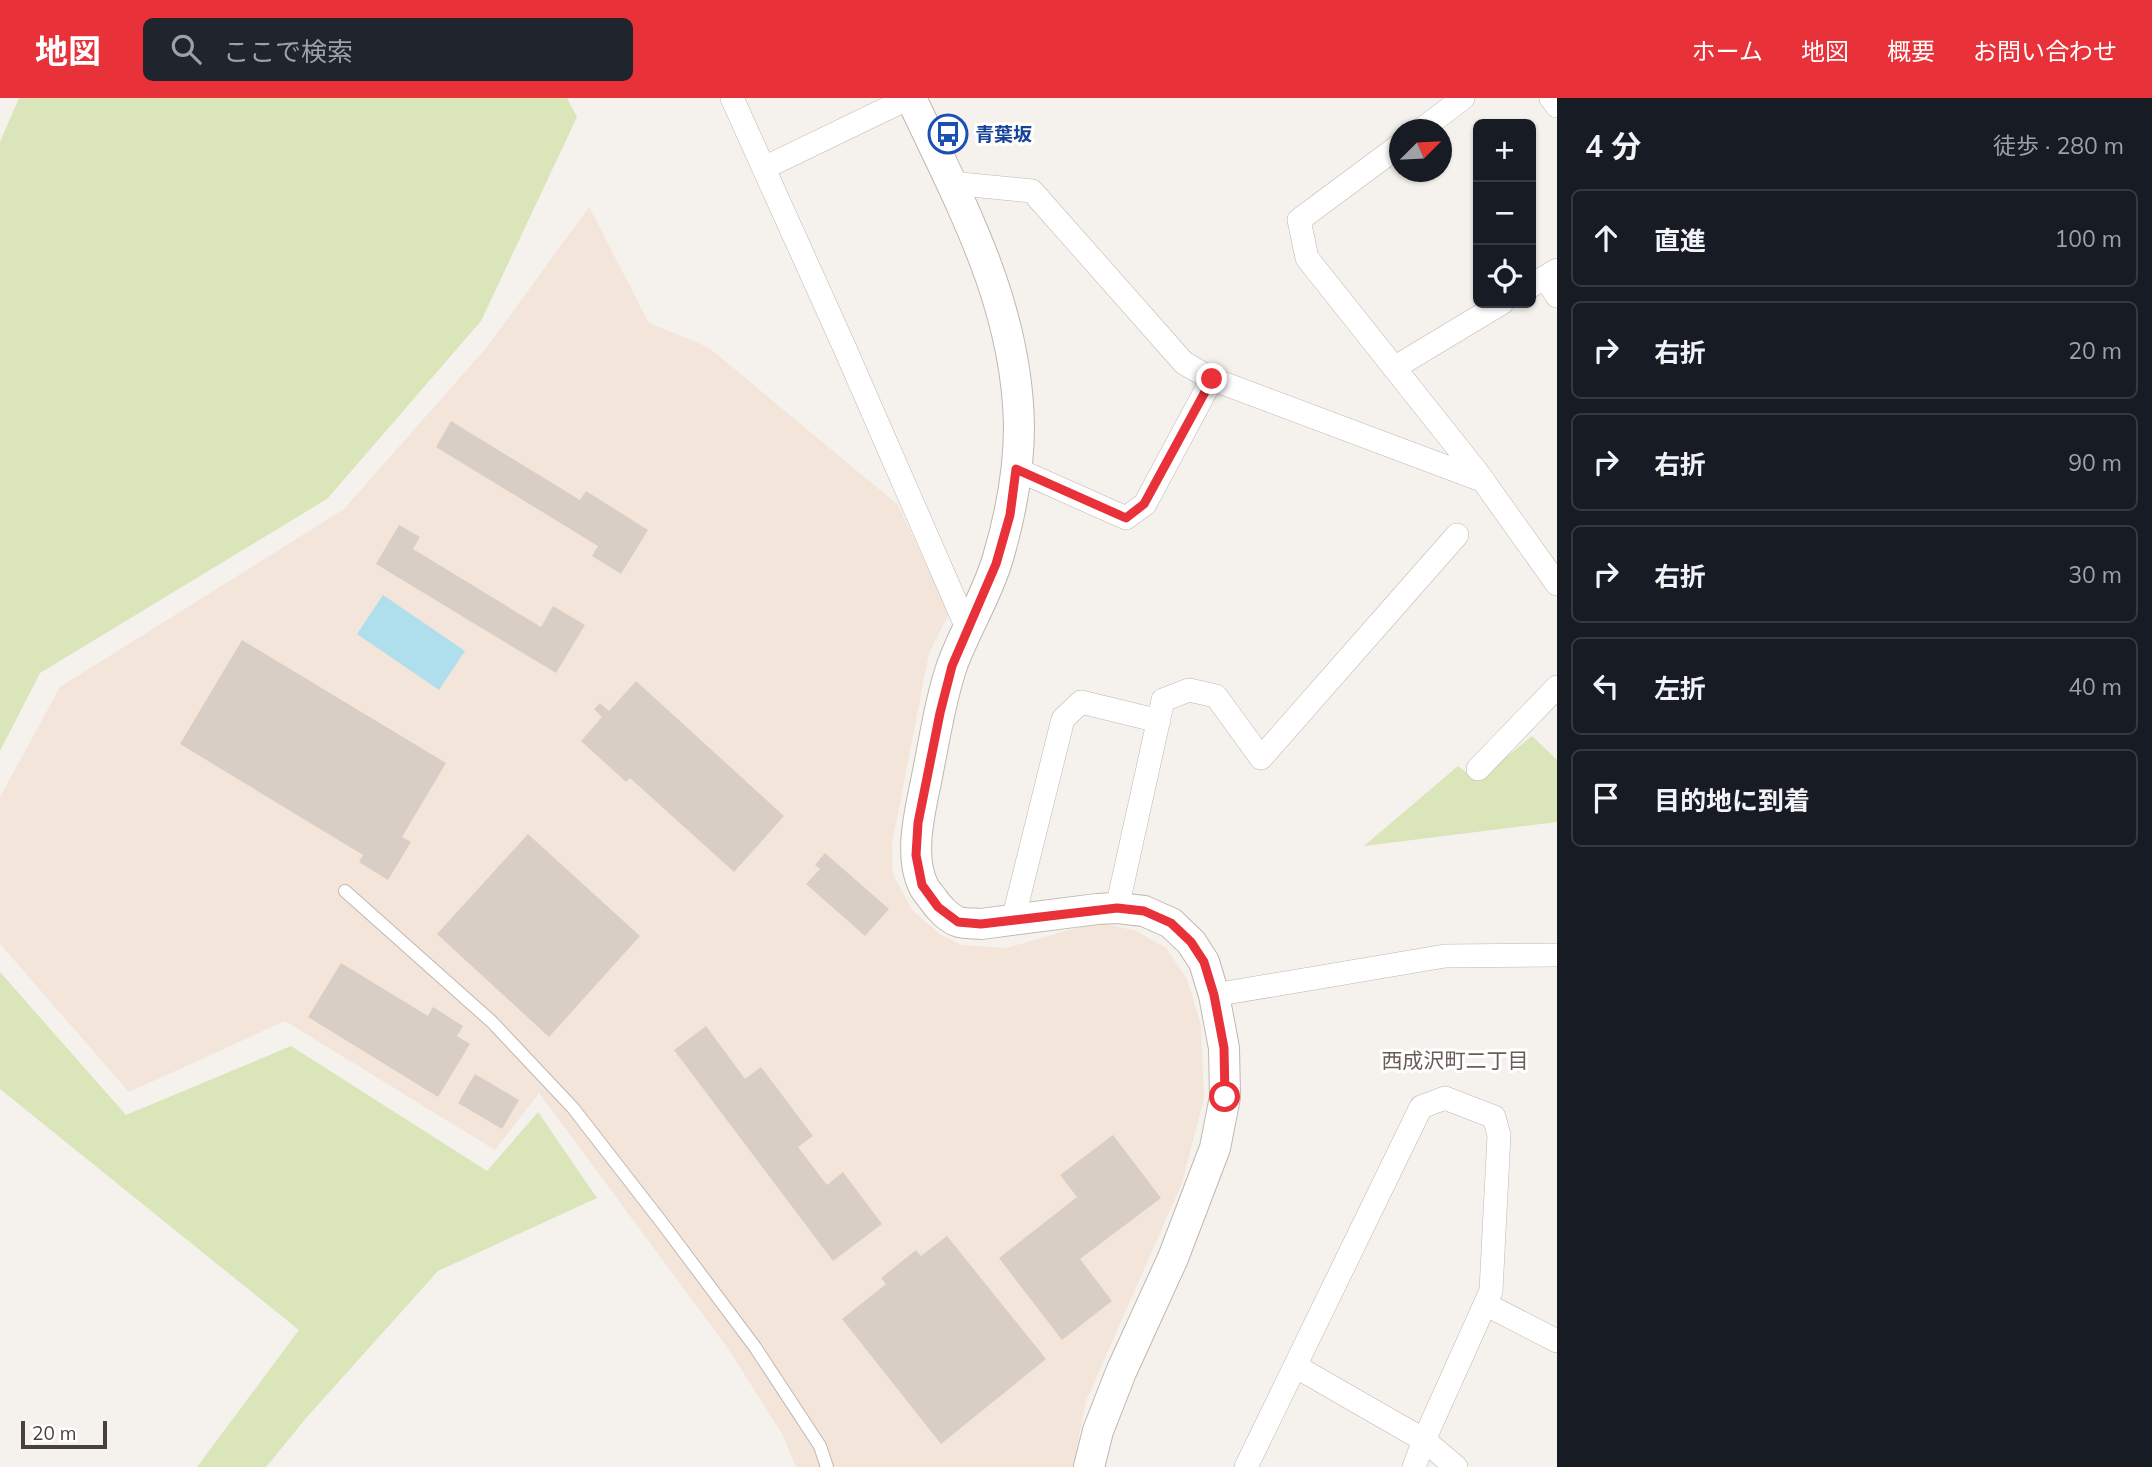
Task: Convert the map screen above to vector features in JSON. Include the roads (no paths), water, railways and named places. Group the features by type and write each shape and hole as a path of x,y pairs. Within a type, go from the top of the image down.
{"street":[{"path":"732,98 967,628"},
{"path":"764,168 910,98 981,248 1010,343 1019,428 1010,515 996,564 952,666 940,713 918,823 916,855 922,885 938,907 958,922 981,924 1117,908 1144,911 1171,923 1191,942 1204,962 1214,995 1224,1048 1225,1097 1215,1148 1173,1258 1121,1372 1098,1431 1089,1467"},
{"path":"1435,119 1463,98"},
{"path":"1551,98 1557,106"},
{"path":"1389,152 1299,220 1307,258 1484,481 1557,584"},
{"path":"951,183 1032,191 1184,363 1212,379 1484,481"},
{"path":"1394,368 1494,308"},
{"path":"1016,469 1126,518 1144,504 1212,379"},
{"path":"1117,908 1163,700 1189,690 1216,696 1261,758 1457,535"},
{"path":"1478,769 1557,687"},
{"path":"1013,920 1063,719 1081,702 1159,721"},
{"path":"1214,995 1445,956 1557,956"},
{"path":"1246,1467 1421,1107 1445,1098 1494,1117 1499,1135 1491,1291 1414,1467"},
{"path":"1485,1304 1557,1340"},
{"path":"1296,1366 1424,1440 1456,1467"}],"lane":[{"path":"345,891 492,1022 573,1108 755,1347 820,1446 827,1467"}],"water":[{"path":"383,595 465,651 439,690 357,634"}],"place":[{"name":"青葉坂","path":"948,134"}],"district":[{"name":"西成沢町二丁目","path":"1455,1060"}]}
